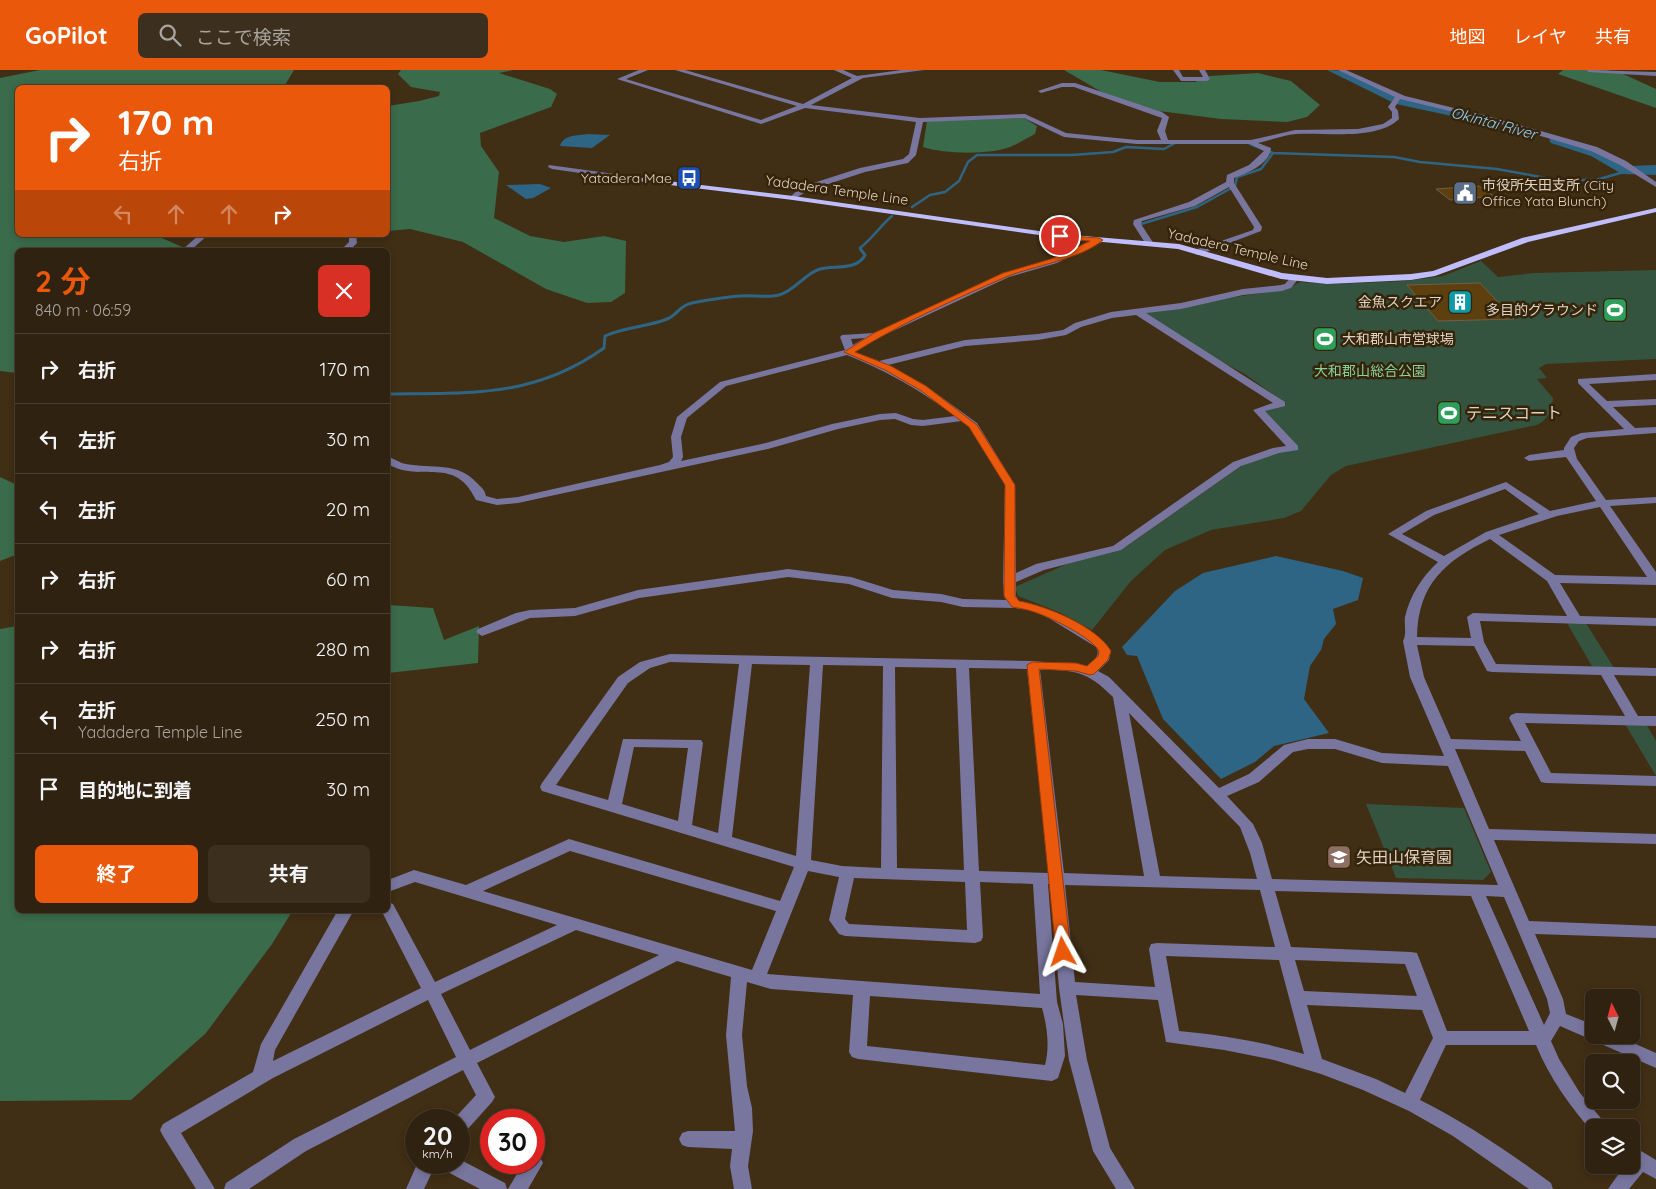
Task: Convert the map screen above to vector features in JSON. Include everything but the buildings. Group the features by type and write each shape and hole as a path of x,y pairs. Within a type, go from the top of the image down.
{"main road":[{"name":"Yadadera Temple Line","path":"629,178 793,198 1060,236 1150,244 1198,252 1294,278 1340,281 1430,274 1457,266 1525,240 1656,210"}],"street":[{"path":"645,70 620,79 761,122 804,106 857,78 921,70"},
{"path":"678,70 804,106 920,120 1025,116 1071,137 1100,137 1137,142 1251,142 1295,132 1358,131 1385,126 1396,119 1395,111 1391,107 1397,99"},
{"path":"837,70 857,78"},
{"path":"1176,70 1182,79 1207,79 1202,70"},
{"path":"1340,70 1397,99 1531,129 1594,149 1634,170 1656,185"},
{"path":"1589,70 1656,74"},
{"path":"1041,91 1062,85 1074,85 1160,113 1166,117 1160,128 1160,133 1165,141"},
{"path":"793,198 804,189 863,170 905,161 912,155 920,120"},
{"path":"1198,252 1257,231 1258,227 1231,186 1230,177 1254,168 1259,160 1268,152 1251,142"},
{"path":"552,167 629,178"},
{"path":"1150,244 1137,224 1138,220 1192,204 1231,186"},
{"path":"188,248 202,237"},
{"path":"348,248 353,244 353,237"},
{"path":"670,466 678,457 676,437 682,417 723,384 849,351 877,335 1006,275 1054,261 1099,240"},
{"path":"879,364 970,342 1038,338 1066,332 1094,320 1137,311 1181,306 1243,292 1282,288 1288,286 1294,278"},
{"path":"1009,581 1040,567 1117,548 1237,464 1277,450 1294,448 1258,410 1281,404 1243,378 1174,338 1137,311"},
{"path":"849,351 879,364 923,388 972,425 1010,485 1009,581 1010,596 1016,604"},
{"path":"1632,431 1580,381 1656,377"},
{"path":"1604,404 1656,402"},
{"path":"390,462 414,468 458,472 480,493 480,498 497,502 518,500 768,446 836,426 880,417 896,416 910,422 929,423 965,418"},
{"path":"1656,430 1585,435 1576,439 1569,448 1569,452 1656,581"},
{"path":"1529,458 1569,452"},
{"path":"1445,561 1394,534 1430,513 1506,485 1548,515"},
{"path":"1440,1038 1539,1038 1547,1035 1556,1017 1555,999 1417,677 1409,641 1409,624 1412,609 1427,580 1445,561 1463,547 1490,534 1548,515 1603,503 1656,500"},
{"path":"1490,534 1552,579 1576,620"},
{"path":"1641,559 1656,559"},
{"path":"482,632 515,617 530,614 575,612 638,594 778,573 851,581 882,592 941,598 954,602 1016,604 1033,607 1051,614 1101,644 1105,651 1104,657 1090,671"},
{"path":"1552,579 1656,581"},
{"path":"1656,622 1473,617 1478,642 1492,668 1656,672"},
{"path":"1409,641 1478,642"},
{"path":"1315,1064 1266,884 1252,834 1246,824 1218,794 1104,680 1090,671 1076,667 1032,665 670,658 646,665 623,680 547,787 803,864 848,872 1057,879 1266,884 1508,891"},
{"path":"724,840 746,658"},
{"path":"743,1189 739,1166 743,1108 738,1086 734,1035 748,975 785,908 803,864 817,660"},
{"path":"889,662 889,874"},
{"path":"848,872 837,920 844,930 975,937 962,664"},
{"path":"1032,665 1057,879 1067,988 1078,1060 1102,1151 1126,1189"},
{"path":"1605,671 1634,720"},
{"path":"1119,695 1153,881"},
{"path":"1656,721 1516,718 1546,778 1656,781"},
{"path":"614,807 628,742 696,743 684,828"},
{"path":"1218,794 1254,778 1289,748 1308,744 1335,744 1382,758 1453,761"},
{"path":"1445,744 1530,746"},
{"path":"1484,834 1656,839"},
{"path":"466,892 570,845 785,908"},
{"path":"390,885 414,876 748,975 788,984 1049,1002"},
{"path":"862,989 858,1052 1052,1073 1056,1056 1055,1024 1049,1002 1040,878"},
{"path":"1476,890 1539,1038 1561,1079 1593,1119"},
{"path":"390,912 486,1097 470,1114"},
{"path":"260,1076 267,1049 344,913"},
{"path":"206,1189 169,1130 260,1076 574,924"},
{"path":"1524,927 1656,932"},
{"path":"1409,1103 1440,1038 1411,958 1156,949 1172,1037 1257,1048 1344,1072 1409,1103 1488,1147 1544,1189"},
{"path":"233,1189 300,1146 676,954"},
{"path":"1067,988 1164,994"},
{"path":"1297,998 1428,1003"},
{"path":"1556,1017 1585,1029"},
{"path":"1617,1044 1656,1061"},
{"path":"688,1139 742,1141"},
{"path":"1616,1189 1643,1161"},
{"path":"415,1189 422,1174"},
{"path":"469,1174 498,1189"},
{"path":"517,1189 527,1174"}],"green space":[{"path":"40,70 294,70 285,85 15,85 15,237 160,237 184,248 15,248 15,373 0,371 0,78"},
{"path":"401,70 513,70 499,73 550,89 557,94 551,107 480,133 481,146 499,172 494,218 530,236 564,242 604,236 626,241 625,293 611,302 587,303 546,289 463,242 410,229 390,231 390,106 439,96 440,92 411,87 398,74"},
{"path":"1064,70 1101,70 1160,82 1195,82 1210,76 1258,73 1291,81 1320,105 1307,117 1287,122 1221,119 1159,111 1105,94"},
{"path":"1563,70 1606,70 1621,73 1656,89 1656,108 1558,74"},
{"path":"1024,118 1037,126 1035,134 1001,150 966,153 923,147 927,121"},
{"name":"大和郡山総合公園","path":"1481,261 1498,277 1534,273 1656,270 1656,359 1546,364 1539,368 1547,378 1537,379 1553,398 1553,403 1547,417 1537,425 1346,466 1331,475 1301,511 1284,518 1211,530 1165,550 1131,581 1092,630 1061,613 1018,596 1015,587 1067,564 1127,546 1250,460 1297,446 1262,411 1286,404 1245,374 1197,349 1143,311 1288,289 1300,282 1329,284 1405,281 1443,276"},
{"path":"0,477 15,484 15,555 0,561"},
{"path":"390,605 433,608 444,640 479,626 478,663 390,673"},
{"path":"1567,623 1586,623 1614,668 1593,668"},
{"path":"15,626 15,913 291,913 272,944 206,1033 131,1100 0,1101 0,629"},
{"path":"1625,724 1646,724 1656,741 1656,776"},
{"path":"1366,804 1464,808 1491,872 1483,880 1396,878"}],"water":[{"path":"588,134 610,135 592,148 560,146 568,137"},
{"path":"540,184 551,188 533,198 526,199 506,185"},
{"path":"1276,556 1343,571 1363,578 1358,600 1333,609 1336,624 1324,639 1321,650 1310,666 1304,699 1329,733 1274,746 1255,762 1221,779 1163,719 1137,656 1127,655 1122,647 1175,591 1203,573"}],"waterway":[{"name":"Okintai River","path":"1333,70 1369,84 1401,101 1489,120"},
{"name":"Okintai River","path":"1556,140 1596,153 1627,171 1656,170"},
{"path":"912,207 930,195 945,192 959,181 968,162 977,155 1072,155 1113,152 1126,147 1164,149 1177,142"},
{"path":"1250,144 1273,153"},
{"path":"1141,224 1197,207 1235,186 1237,177 1261,169 1273,153"},
{"path":"1273,153 1394,157 1420,162 1497,169 1557,180 1596,180 1627,171"},
{"path":"862,251 860,248 892,216"},
{"path":"390,394 474,392 527,384 552,376 578,364 604,348 605,336 667,319 687,304 735,296 770,296 785,293 814,271 845,267 857,263 865,255 861,250"}],"place":[{"name":"Yatadera Mae","path":"689,178"},
{"name":"市役所矢田支所 (City Office Yata Blunch)","path":"1465,193"},
{"name":"金魚スクエア","path":"1460,302"},
{"name":"多目的グラウンド","path":"1615,310"},
{"name":"大和郡山市営球場","path":"1325,339"},
{"name":"テニスコート","path":"1449,413"},
{"name":"矢田山保育園","path":"1339,857"}],"route":[{"path":"1060,236 1099,240 1054,261 1006,275 927,313 895,326 859,344 848,352 888,368 923,388 961,414 972,425 1010,485 1010,596 1016,604 1033,607 1051,614 1090,636 1101,644 1105,651 1104,657 1090,671 1076,667 1032,665 1057,879 1063,952"}]}
